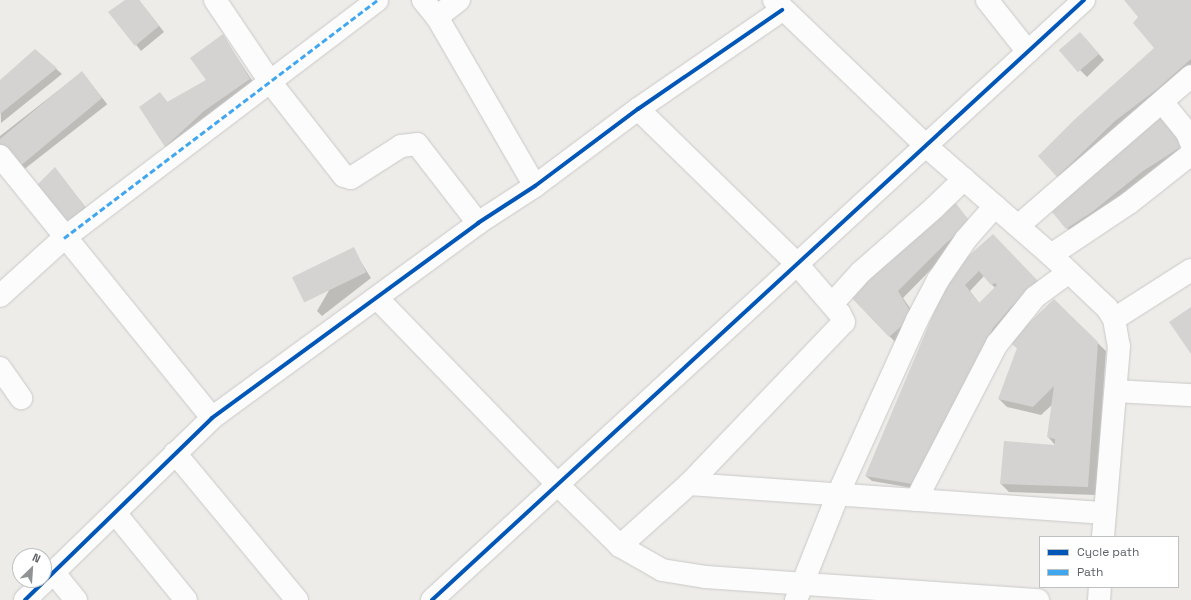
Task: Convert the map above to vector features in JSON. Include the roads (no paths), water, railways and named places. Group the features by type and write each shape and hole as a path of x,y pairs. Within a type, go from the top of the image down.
{"street":[{"path":"215,0 271,83 344,176 351,178 400,146 418,144 478,223"},
{"path":"0,296 64,238 271,83 377,0"},
{"path":"423,0 437,17 535,186"},
{"path":"437,17 458,0"},
{"path":"987,0 1028,52"},
{"path":"432,600 1084,0"},
{"path":"25,600 115,513 175,452 212,418 478,223 535,186 778,5 926,146 1052,255 1107,308 1114,319 1119,346 1104,536"},
{"path":"1018,226 1163,103 1191,76"},
{"path":"1163,103 1187,133 1191,142"},
{"path":"620,546 689,484 841,328 843,318 797,264 638,109"},
{"path":"1052,255 1129,202 1191,154"},
{"path":"0,156 64,238 212,418"},
{"path":"832,304 860,272 934,208 964,179"},
{"path":"799,592 839,492 889,377 934,287 966,239 995,206"},
{"path":"1114,319 1191,270"},
{"path":"916,500 997,344 1035,297 1069,272"},
{"path":"377,298 557,484 620,546 662,570 799,592 1038,600"},
{"path":"0,368 21,398"},
{"path":"1116,391 1191,395"},
{"path":"175,452 297,600"},
{"path":"689,484 839,492 916,500 1105,513"},
{"path":"115,513 186,600"},
{"path":"54,573 76,600"},
{"path":"1099,600 1100,588"}]}
